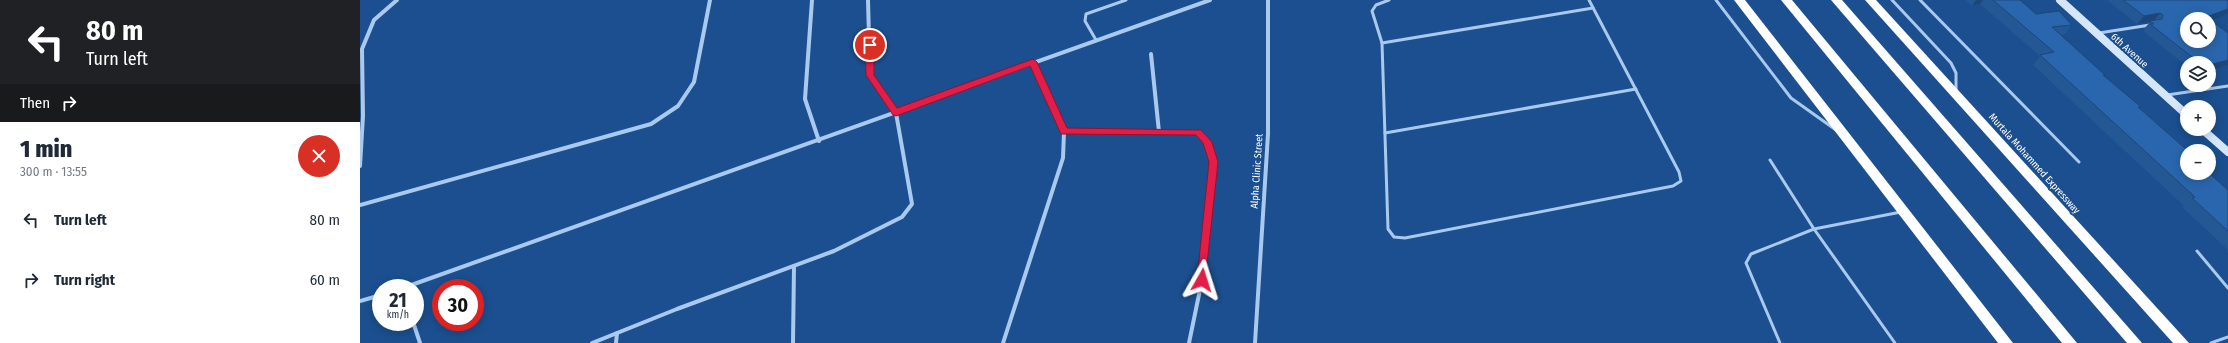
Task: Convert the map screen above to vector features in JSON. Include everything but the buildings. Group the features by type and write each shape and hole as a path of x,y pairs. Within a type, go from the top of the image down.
{"highway":[{"path":"1739,0 2006,343"},
{"path":"1786,0 2070,343"},
{"path":"1836,0 2136,343"},
{"name":"Murtala Mohammed Expressway","path":"1870,0 2182,343"}],"street":[{"path":"360,166 363,116 362,49 374,20 397,0"},
{"path":"360,205 651,124 678,106 694,82 710,0"},
{"path":"812,0 805,99 819,141"},
{"path":"592,343 834,251 902,217 912,204 896,112 870,75 868,0"},
{"path":"424,281 819,141 1199,2 1210,0"},
{"name":"Alpha Clinic Street","path":"1255,343 1268,134 1268,0"},
{"name":"6th Avenue","path":"2060,0 2180,109"},
{"path":"1151,54 1158,132"},
{"path":"1003,343 1063,158 1064,132 1033,62"},
{"path":"1064,132 1198,132 1207,142 1214,162 1202,280 1189,343"},
{"path":"2210,136 2228,152"},
{"path":"793,343 794,266"},
{"path":"360,302 372,298"},
{"path":"415,331 420,343"},
{"path":"616,343 617,333"}],"lane":[{"path":"1096,40 1084,16 1126,0"},
{"path":"1388,0 1376,5 1372,11 1382,43 1388,229 1394,237 1405,238 1673,186 1681,181 1679,172 1589,0"},
{"path":"1716,0 1791,98 1845,137"},
{"path":"1892,0 1951,63 1956,73 1956,95"},
{"path":"1920,0 2079,162"},
{"path":"1382,43 1593,8"},
{"path":"2097,33 2154,24"},
{"path":"2165,95 2228,86"},
{"path":"1385,133 1636,89"},
{"path":"1770,160 1814,229 1895,343"},
{"path":"1780,343 1746,263 1751,254 1814,229 1904,212"},
{"path":"2197,251 2228,288"},
{"path":"2210,343 2228,337"}],"route":[{"path":"870,45 870,75 896,112 1033,62 1064,132 1198,132 1207,142 1214,162 1202,280"}]}
